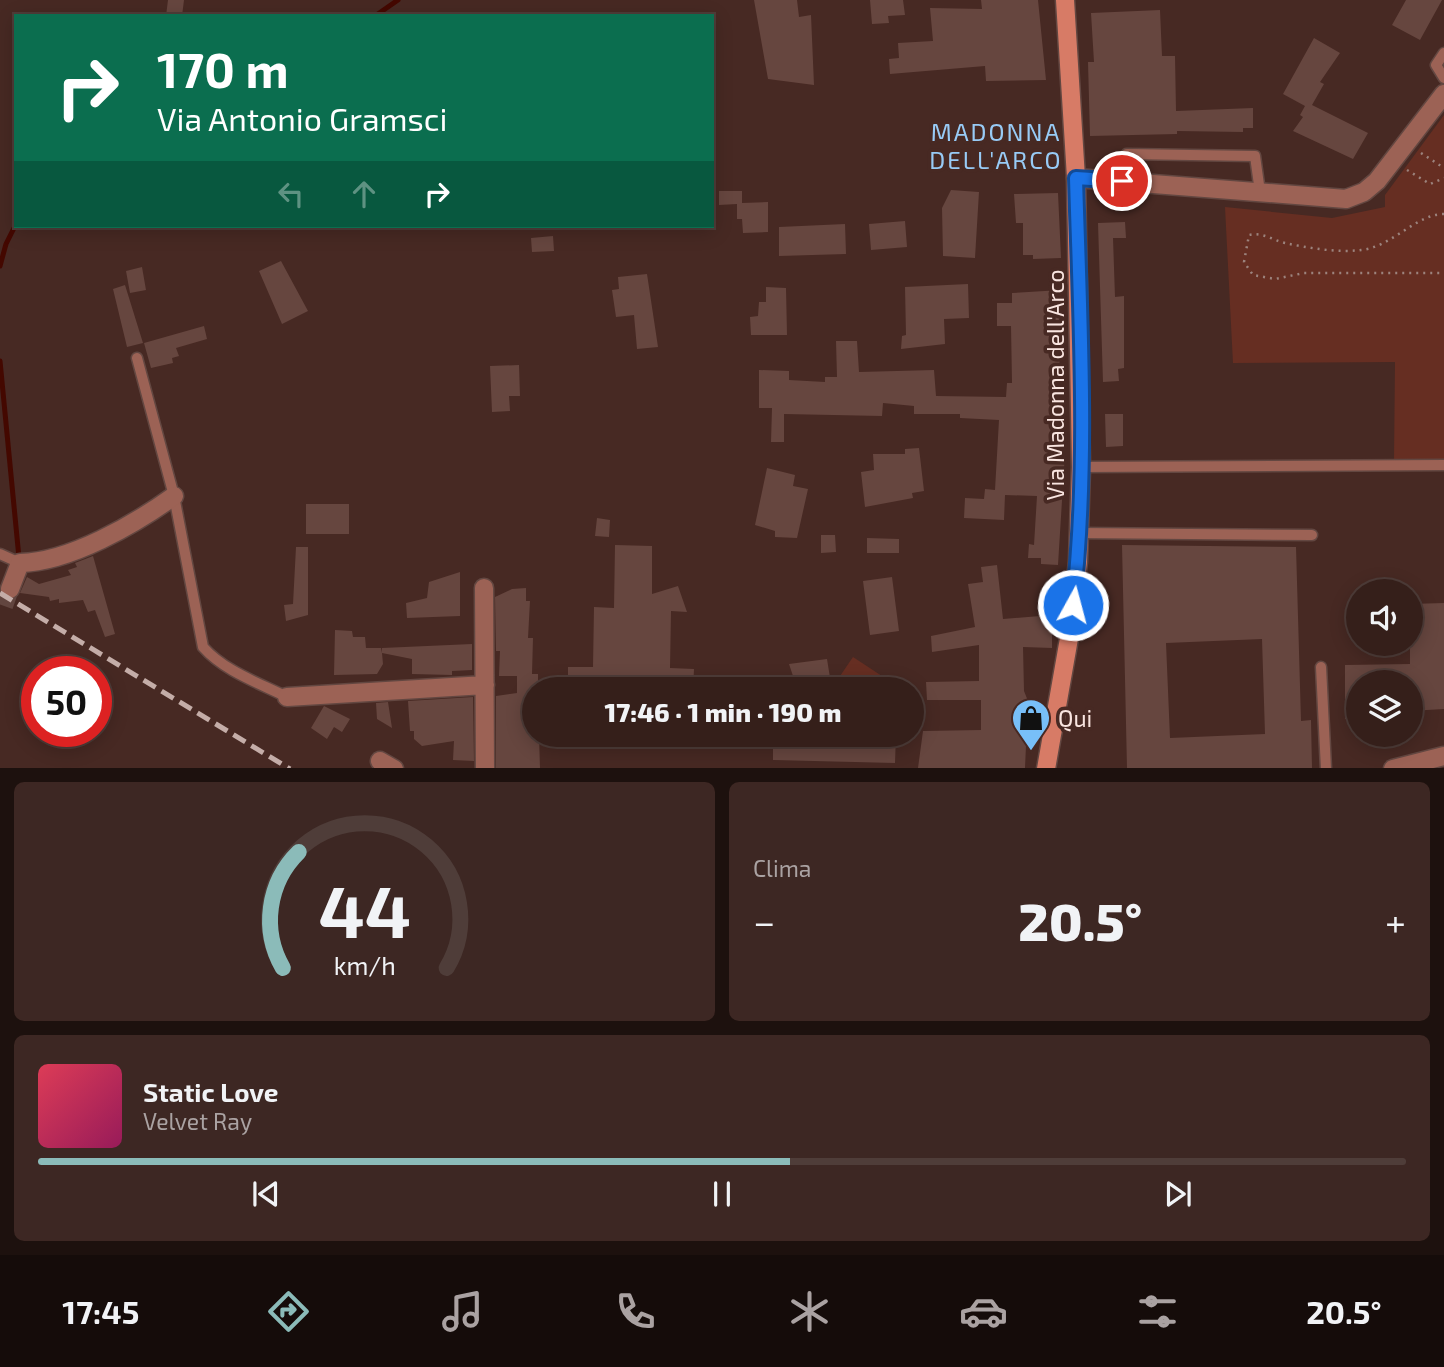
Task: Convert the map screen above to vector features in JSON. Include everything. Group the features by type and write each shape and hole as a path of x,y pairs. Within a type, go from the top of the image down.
{"main road":[{"name":"Via Madonna dell'Arco","path":"1046,768 1071,627 1079,533 1081,467 1076,178 1065,0"}],"street":[{"path":"1076,178 1346,199 1364,192 1377,181 1444,94"},
{"path":"10,589 20,564 64,553 118,531 174,496"},
{"path":"484,587 485,768"},
{"path":"287,697 485,685"},
{"path":"1393,768 1444,756"}],"lane":[{"path":"1444,53 1436,65 1444,78"},
{"path":"1122,181 1127,154 1255,156 1259,192"},
{"path":"137,358 174,496 203,647 211,656 241,674 287,697"},
{"path":"1081,467 1444,465"},
{"path":"1079,533 1312,535"},
{"path":"0,555 20,564"},
{"path":"1321,667 1326,768"}],"path":[{"path":"1415,150 1444,169"},
{"path":"1402,167 1430,184 1444,178"},
{"path":"1444,214 1431,214 1398,238 1362,250 1311,247 1283,242 1258,233 1249,235 1244,262 1253,275 1275,279 1304,274 1444,273"}],"shaded area":[{"path":"1444,115 1444,460 1394,461 1395,362 1233,363 1225,207 1332,218 1385,207 1385,195"},
{"path":"853,657 883,677 839,677"}],"building":[{"path":"168,0 184,0 182,14 166,14"},
{"path":"754,0 797,0 799,17 811,15 814,85 768,79"},
{"path":"870,0 903,0 905,15 888,16 889,23 872,24"},
{"path":"981,0 1038,0 1046,80 986,81 985,66 890,74 889,59 899,58 898,43 933,41 930,8 982,9"},
{"path":"1406,0 1442,0 1420,40 1392,25"},
{"path":"1160,10 1162,56 1175,56 1176,111 1253,108 1253,128 1243,128 1243,132 1177,131 1177,134 1090,136 1088,62 1094,62 1091,13"},
{"path":"1314,38 1340,53 1320,82 1324,84 1312,105 1368,133 1353,159 1293,131 1303,117 1300,115 1305,106 1283,94"},
{"path":"951,190 979,192 975,258 943,256 942,208"},
{"path":"719,191 742,191 742,203 768,202 768,232 743,233 742,219 737,219 737,204 719,205"},
{"path":"1058,193 1061,258 1033,259 1033,255 1023,255 1023,223 1016,223 1014,194"},
{"path":"905,221 907,247 871,250 869,224"},
{"path":"1125,222 1126,238 1113,238 1115,297 1124,296 1124,368 1118,369 1119,381 1103,382 1098,223"},
{"path":"845,224 846,254 779,256 779,227"},
{"path":"553,236 554,251 532,252 531,238"},
{"path":"281,261 308,311 282,324 259,271"},
{"path":"142,267 146,290 130,293 126,271"},
{"path":"647,274 658,347 637,349 634,315 616,317 612,290 619,289 618,277"},
{"path":"968,284 969,318 944,319 945,344 901,349 902,336 906,335 905,287"},
{"path":"125,285 143,343 127,347 113,289"},
{"path":"766,287 786,288 787,335 751,335 750,317 758,316 759,302 766,302"},
{"path":"1061,290 1058,436 1066,436 1058,565 1041,564 1041,558 1028,558 1029,544 1034,545 1037,496 1005,495 1004,520 964,518 965,498 984,499 985,489 995,490 999,420 960,418 960,414 914,414 914,406 883,403 882,416 784,414 784,442 771,442 772,408 759,408 759,370 789,371 789,380 825,382 825,377 837,377 836,341 857,341 859,372 934,370 936,396 1006,397 1007,383 1012,383 1011,326 997,326 997,303 1012,303 1012,293"},
{"path":"204,326 207,339 176,348 179,356 172,358 173,363 151,368 144,343"},
{"path":"519,365 520,396 509,396 510,411 492,412 490,366"},
{"path":"1105,414 1123,414 1123,446 1106,447"},
{"path":"919,448 924,491 912,493 913,498 865,507 861,472 874,470 873,454 905,454 905,449"},
{"path":"767,468 795,475 793,486 808,489 797,538 775,537 775,531 755,525"},
{"path":"306,504 349,504 349,534 306,534"},
{"path":"597,518 610,520 609,537 595,536"},
{"path":"821,535 835,535 836,552 821,553"},
{"path":"867,538 899,539 899,553 867,553"},
{"path":"615,545 652,546 652,594 678,586 687,612 671,611 670,668 694,669 694,677 568,677 568,667 593,667 594,607 614,608"},
{"path":"1122,545 1296,547 1301,721 1311,720 1312,768 1127,768","holes":["1262,639 1265,734 1170,738 1166,643"]},
{"path":"296,547 308,547 308,615 286,621 284,605 293,604"},
{"path":"93,556 115,634 105,637 95,610 88,612 83,600 59,603 59,599 50,601 49,597 20,593 27,577 39,584 71,575 68,570 77,567 75,563"},
{"path":"997,565 1003,619 1052,615 1052,648 1023,647 1024,691 1028,701 1025,768 918,768 921,747 924,747 924,731 981,730 981,700 927,700 926,682 979,681 979,645 932,652 931,636 975,627 968,584 983,582 981,567"},
{"path":"460,572 460,616 407,618 406,603 427,598 429,582"},
{"path":"892,577 899,631 870,635 863,581"},
{"path":"526,588 526,601 530,601 528,638 533,638 532,674 538,674 538,677 522,677 522,747 539,747 540,768 496,768 496,696 517,693 517,676 499,676 500,651 496,651 495,597 512,589"},
{"path":"1444,603 1444,709 1423,710 1423,670 1346,670 1345,719 1345,665 1410,664 1410,656 1423,656 1423,604"},
{"path":"335,630 352,631 353,637 365,637 366,648 381,648 383,664 377,674 334,675"},
{"path":"472,644 472,670 452,671 452,675 412,674 412,659 382,653 382,648"},
{"path":"827,659 830,677 793,677 789,664"},
{"path":"473,697 474,761 453,760 454,741 422,746 414,739 414,731 410,731 408,701"},
{"path":"388,702 392,728 377,719 376,703"},
{"path":"324,706 350,719 342,732 334,727 327,739 311,728"},
{"path":"773,747 896,747 895,763 773,760"}],"waterway":[{"path":"378,14 398,0"},
{"path":"0,266 14,228"},
{"path":"0,361 19,558"}],"tunnel":[{"path":"4,606 10,589"}],"railway":[{"path":"0,593 288,768"}],"place":[{"name":"Qui","path":"1031,752"}],"district":[{"name":"MADONNA DELL'ARCO","path":"996,145"}],"route":[{"path":"1073,605 1078,561 1081,467 1076,178 1122,181"}]}
